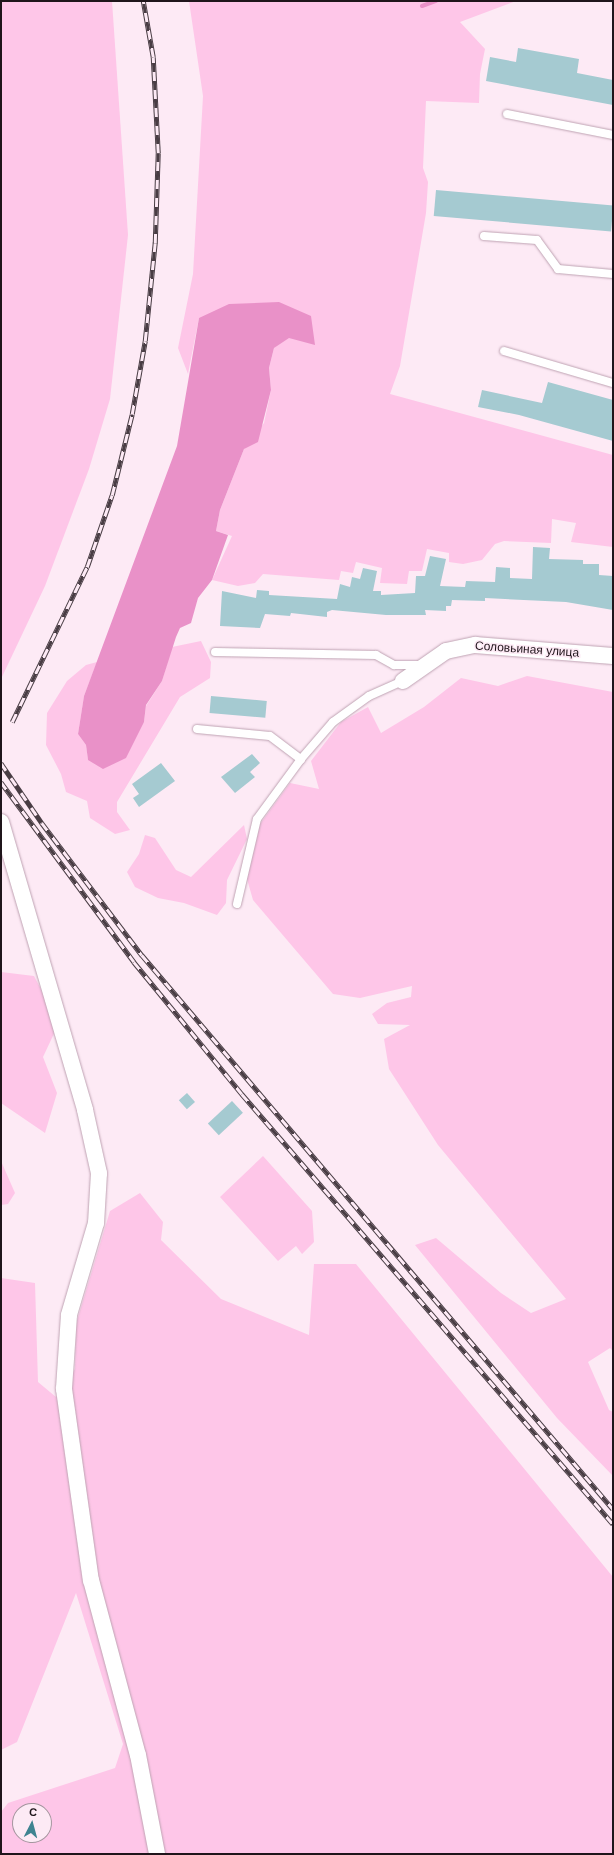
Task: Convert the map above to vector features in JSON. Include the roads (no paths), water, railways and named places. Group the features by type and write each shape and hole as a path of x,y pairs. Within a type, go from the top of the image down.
{"street":[{"name":"Соловьиная улица","path":"403,680 428,665 446,651 475,645 613,656"},
{"path":"1,822 85,1110 99,1173 96,1224 69,1315 64,1389 91,1580 138,1754 157,1854"}],"lane":[{"path":"507,114 613,135"},
{"path":"484,236 537,240 558,269 613,274"},
{"path":"504,351 613,383"},
{"path":"215,652 376,655 394,666 428,665"},
{"path":"237,904 257,819 301,759 333,722 369,696 403,680"},
{"path":"196,729 270,736 301,759"}],"waterway":[{"path":"422,6 436,1"}],"railway":[{"path":"12,722 87,567 112,495 132,414 145,341 155,243 158,153 153,57 143,1"},
{"path":"1,763 42,823 142,955 613,1509"},
{"path":"1,782 134,962 242,1094 613,1524"}]}
